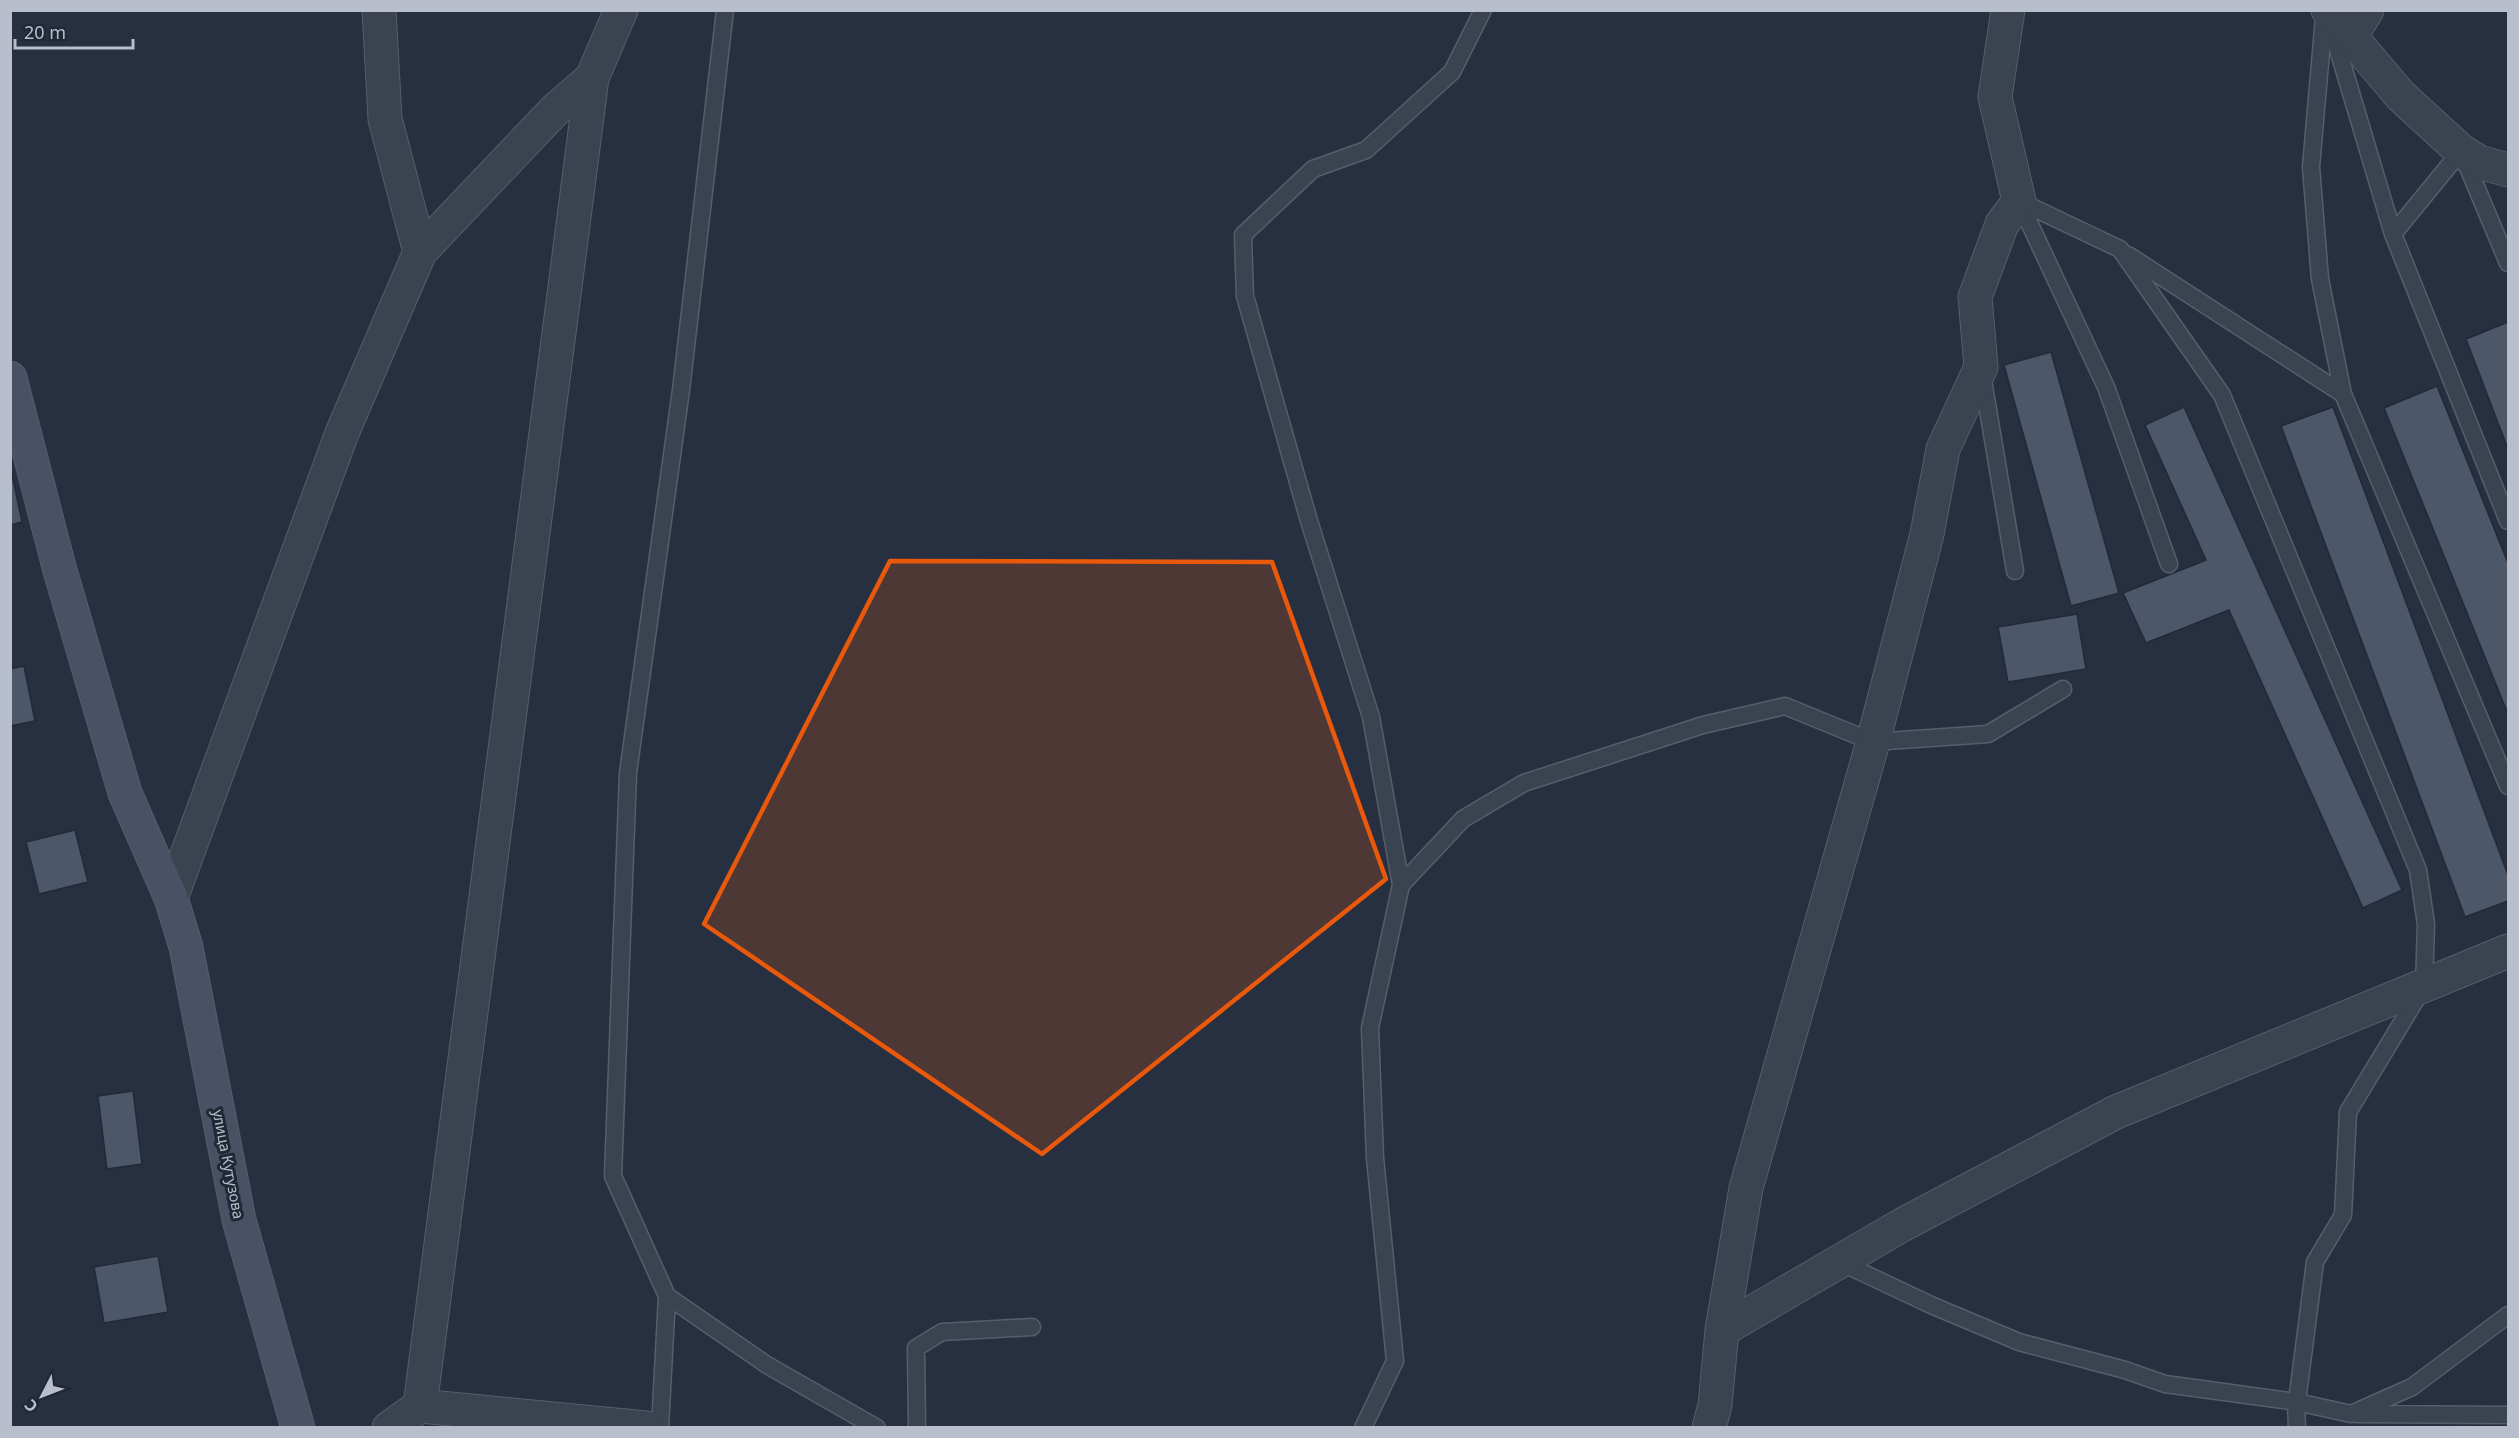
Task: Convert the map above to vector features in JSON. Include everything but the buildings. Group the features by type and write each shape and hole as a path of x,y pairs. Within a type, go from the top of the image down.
{"street":[{"path":"380,10 385,119 420,252"},
{"path":"420,1406 592,78 621,10"},
{"path":"1709,1428 1715,1405 1722,1330 1746,1188 1873,742 1927,534 1943,449 1981,367 1975,297 2002,224 2019,201 1995,97 2008,10"},
{"path":"2326,10 2359,23 2401,96 2461,151 2479,162 2508,170"},
{"path":"171,898 342,432 420,252 555,110 592,78"},
{"name":"улица Кутузова","path":"10,378 59,567 125,794 171,898 186,947 239,1220 298,1428"},
{"path":"1722,1330 1902,1225 2116,1112 2508,951"},
{"path":"389,1428 420,1406 571,1424 646,1428"}],"lane":[{"path":"660,1428 667,1296 613,1176 628,773 681,390 725,10"},
{"path":"1363,1428 1395,1361 1375,1158 1370,1028 1401,885 1371,717 1309,521 1245,296 1243,235 1313,169 1366,150 1452,72 1483,10"},
{"path":"2326,10 2393,234 2508,521"},
{"path":"2326,10 2311,166 2320,279 2343,394 2508,786"},
{"path":"2393,234 2461,151 2508,263"},
{"path":"2019,201 2120,249 2343,394"},
{"path":"2019,201 2106,387 2169,564"},
{"path":"2120,249 2222,395 2418,870 2426,924 2424,986 2348,1112 2343,1215 2315,1262 2297,1402 2297,1428"},
{"path":"1981,367 2015,571"},
{"path":"1401,885 1463,819 1524,783 1703,724 1785,706 1873,742 1988,734 2063,689"},
{"path":"1840,1262 1931,1305 2019,1342 2126,1370 2165,1384 2297,1402 2350,1414 2508,1415"},
{"path":"667,1296 767,1365 877,1428"},
{"path":"2350,1414 2412,1388 2508,1316"},
{"path":"917,1428 916,1348 942,1332 1032,1327"}],"highlighted area":[{"path":"890,561 1272,562 1386,879 1042,1154 704,924"}]}
